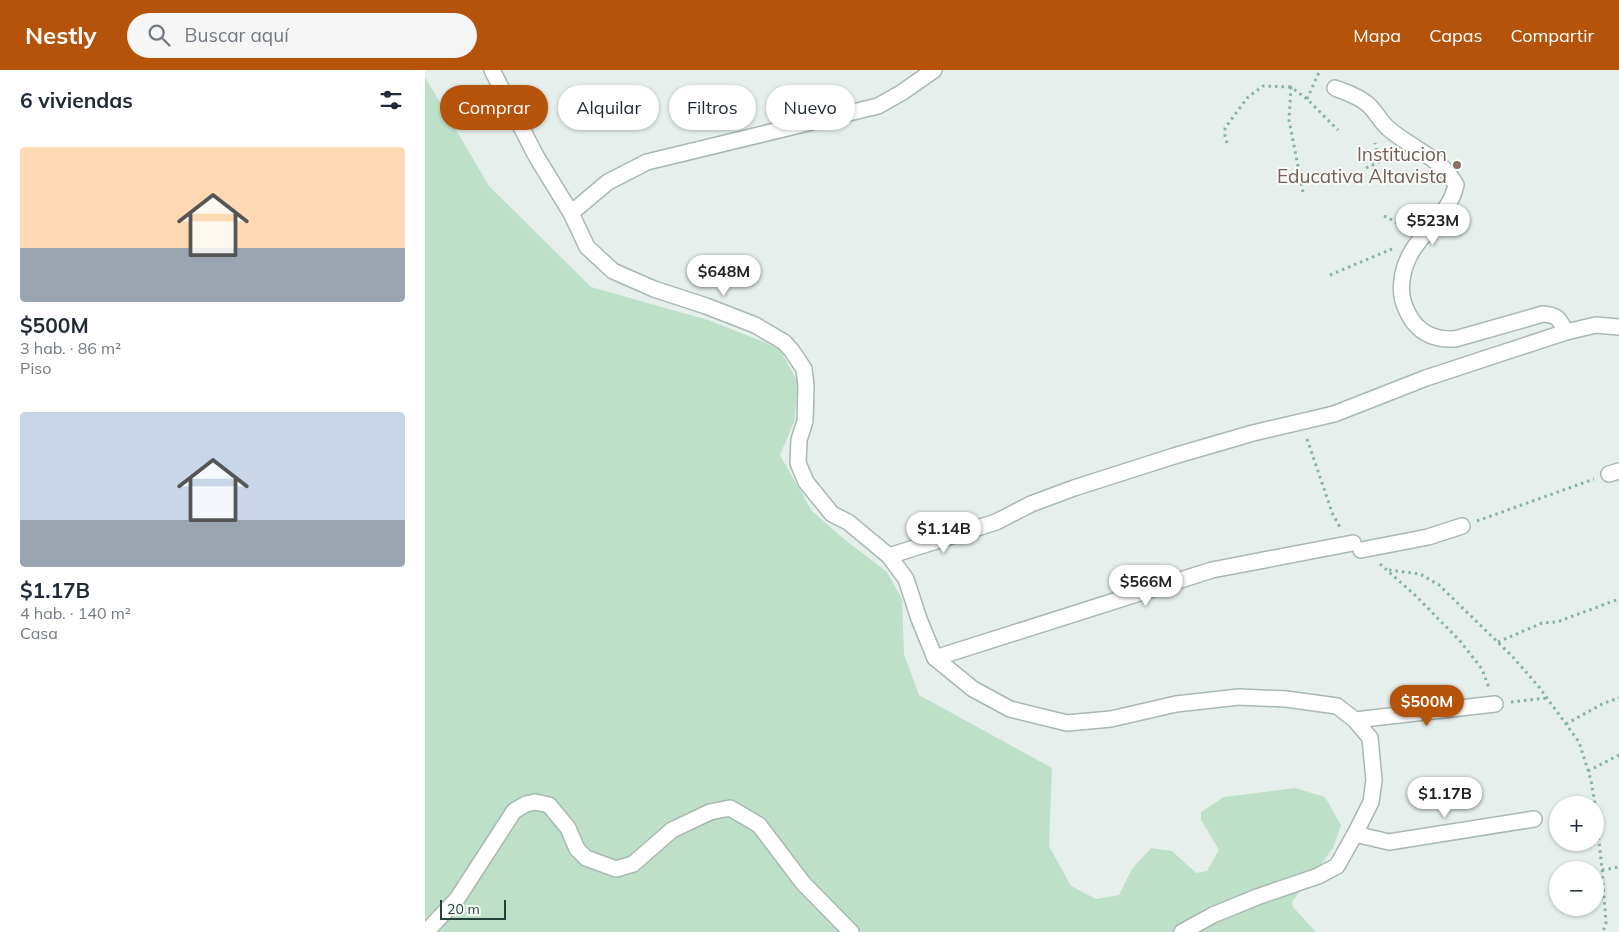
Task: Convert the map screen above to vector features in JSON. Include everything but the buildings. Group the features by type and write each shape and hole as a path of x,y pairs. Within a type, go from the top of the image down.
{"street":[{"path":"492,70 536,156 571,213 587,247 613,271 654,289 755,325 784,342 804,369 806,385 805,421 799,440 799,463 807,482 832,514 848,522 889,556 906,579 919,619 935,658 973,689 1009,709 1067,723 1111,719 1176,704 1239,697 1286,699 1337,706 1355,720 1370,738 1374,780 1371,802 1337,866 1318,876 1257,897 1213,915 1182,932"},
{"path":"571,213 608,182 647,162 879,106 934,70"},
{"path":"1335,88 1367,103 1387,128 1439,163 1451,176 1456,185 1454,195 1448,204 1413,249 1403,274 1401,289 1403,304 1417,327 1425,333 1445,340 1455,339 1543,314 1552,314 1557,317 1565,332"},
{"path":"889,556 995,522 1031,504 1074,488 1253,433 1334,414 1426,378 1565,332 1596,325 1619,327"},
{"path":"935,658 1212,570 1357,546 1428,537 1463,526"},
{"path":"1355,720 1495,704"},
{"path":"426,932 457,899 514,811 526,804 535,802 549,805 568,828 577,849 586,858 616,869 633,864 672,830 709,812 730,808 759,825 803,883 851,932"},
{"path":"1355,834 1389,842 1534,819"}],"path":[{"path":"1307,99 1320,70"},
{"path":"1227,142 1225,128 1248,96 1263,86 1291,87 1307,99 1338,130"},
{"path":"1291,87 1289,120 1303,192"},
{"path":"1330,275 1393,249"},
{"path":"1301,422 1333,515 1344,534 1423,602 1460,641 1482,669 1495,704 1547,698"},
{"path":"1463,526 1614,473"},
{"path":"1387,570 1420,574 1439,585 1528,674 1579,742 1593,796"},
{"path":"1497,642 1542,623 1557,622 1619,599"},
{"path":"1566,724 1604,703 1619,698"},
{"path":"1588,771 1619,755"},
{"path":"1604,870 1619,867"},
{"path":"1603,932 1606,923 1604,896"}],"green space":[{"path":"425,77 440,103 440,130 456,130 489,186 591,287 708,320 779,348 798,382 794,422 780,455 812,511 839,535 887,572 902,599 904,654 919,695 1052,768 1049,846 1071,886 1096,899 1119,895 1132,869 1151,848 1172,851 1196,873 1207,871 1219,850 1201,820 1201,812 1224,797 1295,788 1325,797 1341,825 1333,848 1292,902 1293,907 1316,932 425,932"}],"place":[{"name":"Institucion Educativa Altavista","path":"1457,165"}]}
